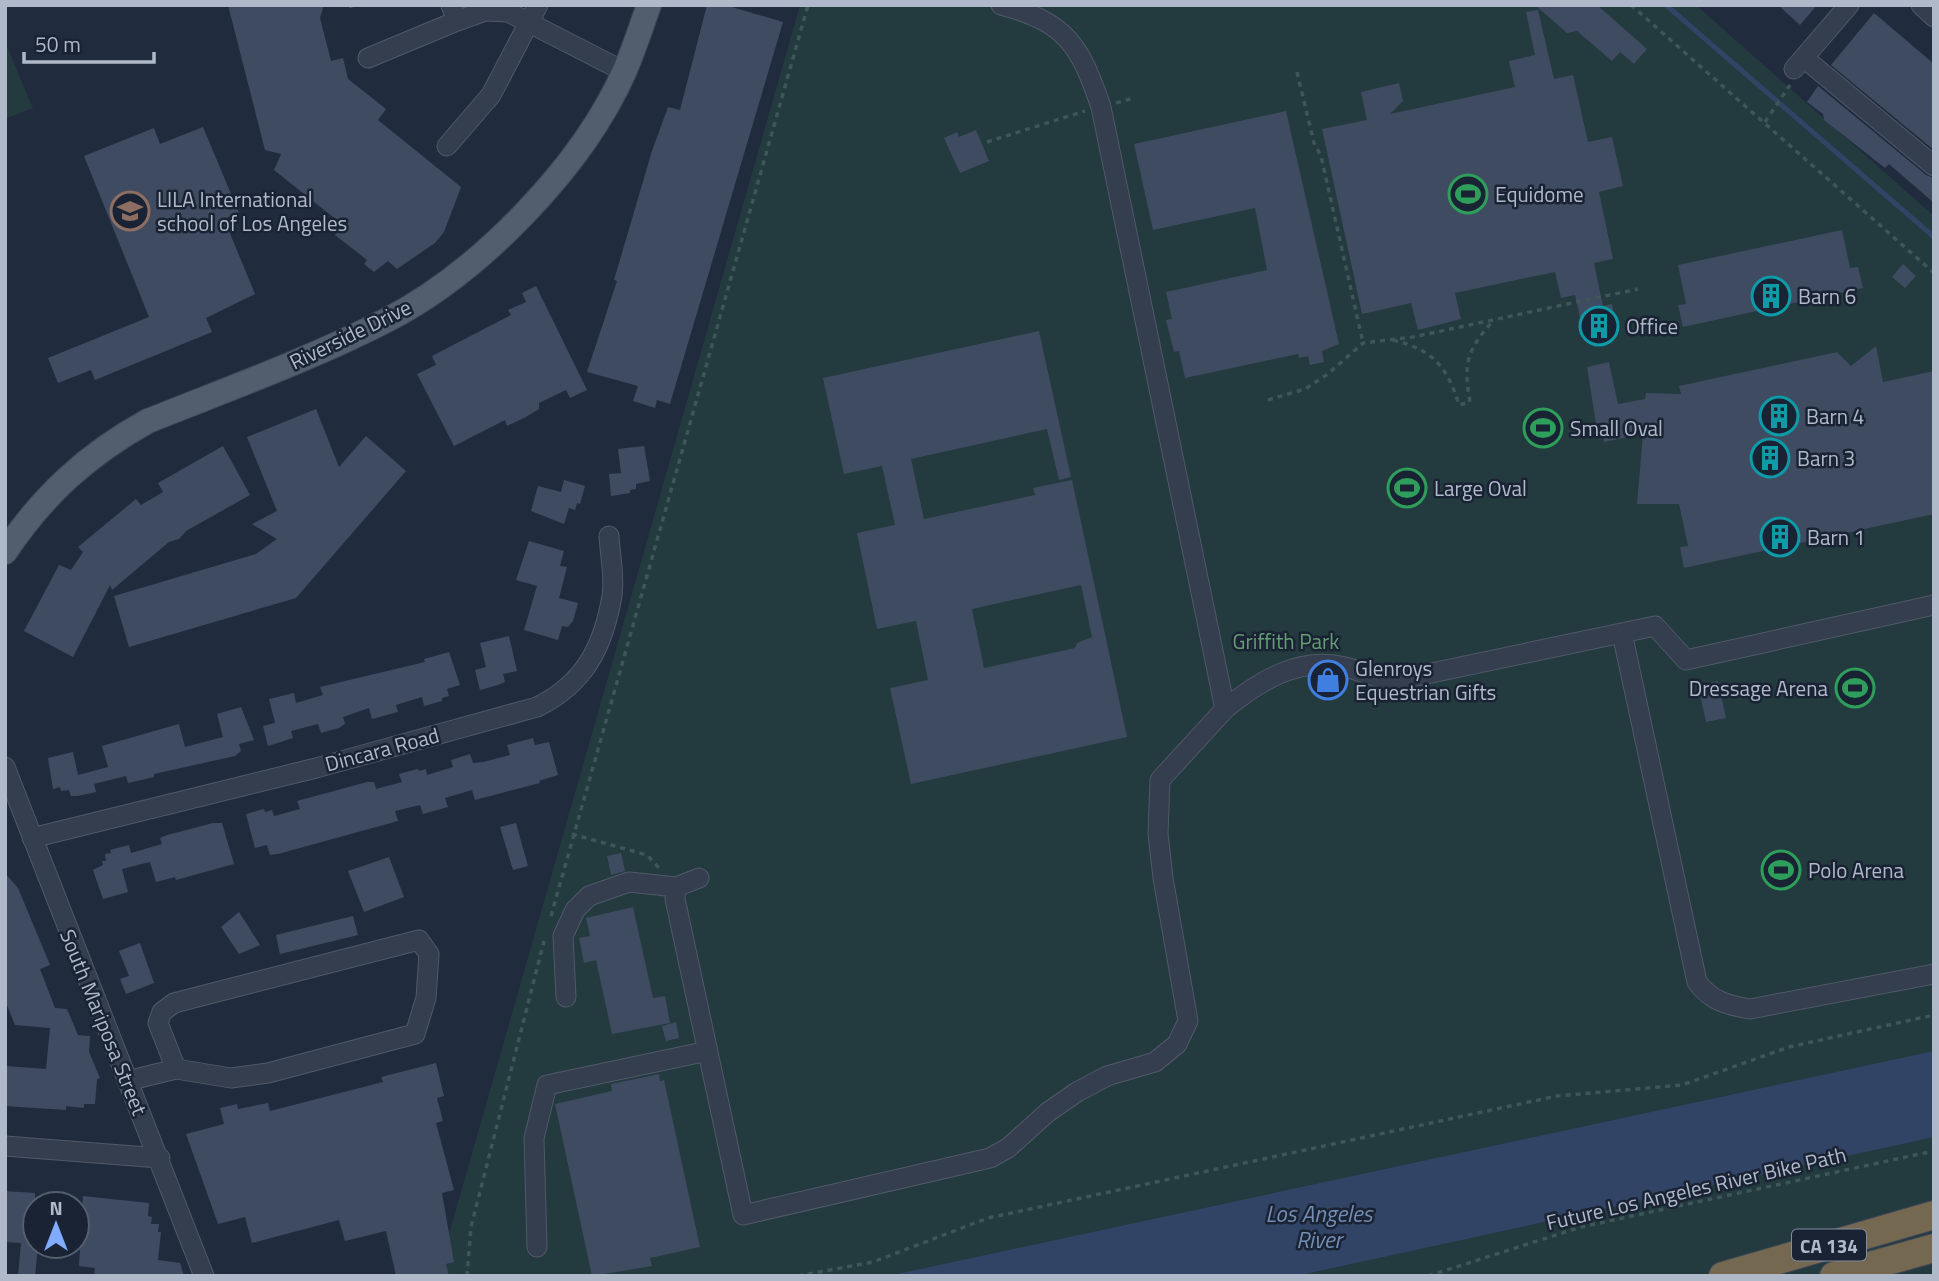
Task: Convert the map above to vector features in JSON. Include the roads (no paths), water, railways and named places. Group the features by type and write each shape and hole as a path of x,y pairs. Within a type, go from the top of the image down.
{"highway":[{"name":"CA 134","path":"1723,1276 1934,1215"},
{"path":"1787,1276 1934,1234"},
{"path":"1834,1276 1934,1248"},
{"path":"1904,1276 1934,1267"}],"main road":[{"name":"Riverside Drive","path":"5,552 35,510 62,481 114,440 148,421 389,319 463,271 497,242 542,195 601,112 625,72 649,5"}],"street":[{"path":"447,146 491,95 531,24 538,5"},
{"path":"1001,5 1035,14 1068,37 1088,68 1101,107 1225,709"},
{"path":"1849,5 1799,64 1934,166"},
{"path":"1921,5 1934,17"},
{"path":"368,58 454,13 497,9 625,72"},
{"name":"Dincara Road","path":"32,838 316,768 537,707 563,694 585,672 598,645 612,594 610,536"},
{"path":"676,887 675,899 743,1215 990,1158 1008,1148 1048,1112 1077,1092 1107,1076 1155,1062 1177,1044 1188,1021 1163,878 1158,834 1160,780 1225,709 1254,685 1300,667 1326,664 1348,668 1376,679 1398,680 1656,626 1686,660 1934,605"},
{"path":"1622,634 1697,982 1708,996 1728,1005 1750,1009 1934,974"},
{"name":"South Mariposa Street","path":"5,767 204,1276"},
{"path":"566,997 563,936 575,910 589,896 629,882 676,887 699,878"},
{"path":"127,1081 176,1069 231,1078 268,1073 415,1034 426,998 429,954 419,940 174,1003 162,1012 158,1023 176,1069"},
{"path":"537,1247 534,1138 547,1086 708,1051"},
{"path":"5,1146 160,1158"}],"water":[{"name":"Los Angeles River","path":"1934,1051 1934,1137 1296,1276 888,1276"}],"waterway":[{"path":"1666,5 1934,237"}],"place":[{"name":"Equidome","path":"1468,194"},
{"name":"LILA International school of Los Angeles","path":"130,211"},
{"name":"Barn 6","path":"1771,296"},
{"name":"Office","path":"1599,326"},
{"name":"Barn 4","path":"1779,416"},
{"name":"Small Oval","path":"1543,428"},
{"name":"Barn 3","path":"1770,458"},
{"name":"Large Oval","path":"1407,488"},
{"name":"Barn 1","path":"1780,537"},
{"name":"Glenroys Equestrian Gifts","path":"1328,680"},
{"name":"Dressage Arena","path":"1855,688"},
{"name":"Polo Arena","path":"1781,870"}],"park label":[{"name":"Griffith Park","path":"1286,641"}]}
